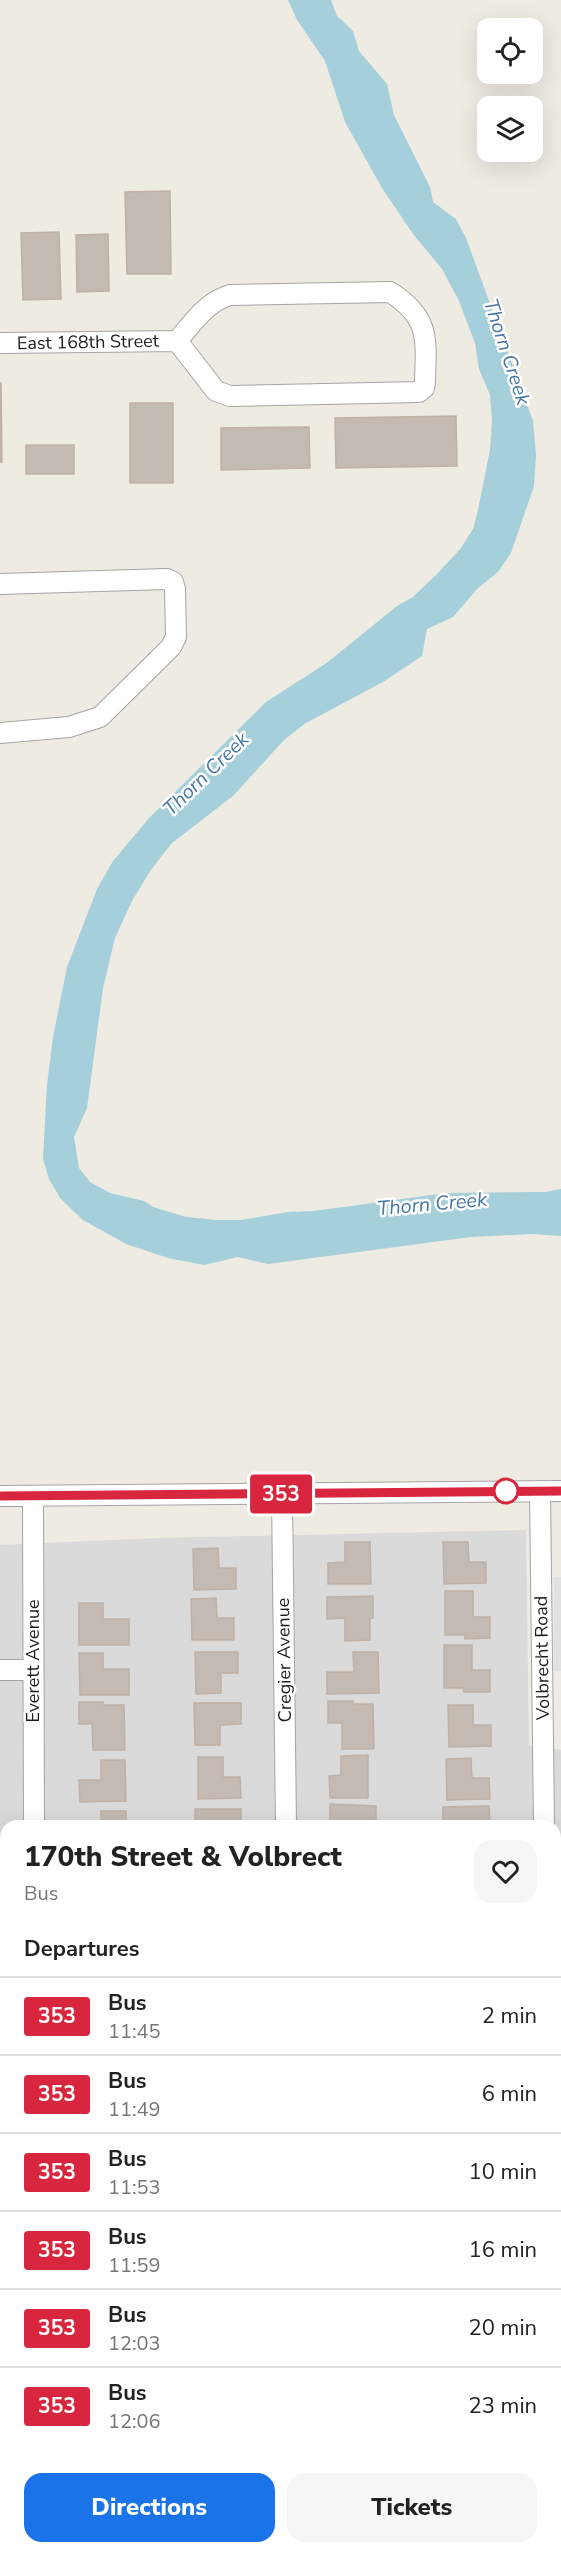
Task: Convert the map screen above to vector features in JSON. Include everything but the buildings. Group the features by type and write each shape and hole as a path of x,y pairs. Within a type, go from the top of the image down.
{"street":[{"path":"390,292 402,299 417,317 426,334 424,388 419,392 230,396 216,391 177,340 209,304 230,295 390,292"},
{"name":"East 168th Street","path":"0,343 177,340"},
{"path":"0,584 167,579 173,582 175,589 176,637 171,647 100,717 69,727 0,733"},
{"name":"Volbrecht Road","path":"540,1491 543,1820"},
{"path":"0,1497 561,1491"},
{"name":"Cregier Avenue","path":"282,1494 286,1820"},
{"name":"Everett Avenue","path":"33,1496 34,1820"},
{"path":"0,1670 33,1670"}],"shaded area":[{"path":"526,1530 529,1745 561,1750 561,1820 0,1820 0,1545 158,1538"},
{"path":"554,1577 561,1577 561,1671 554,1671"}],"water":[{"name":"Thorn Creek","path":"288,0 331,0 337,16 353,31 359,51 387,84 394,115 430,187 433,202 456,219 466,238 533,421 536,455 534,486 511,553 498,572 477,589 453,617 427,629 422,656 383,682 306,723 284,740 233,796 172,843 150,871 132,901 115,938 103,988 87,1108 74,1137 79,1168 90,1182 110,1193 144,1201 153,1207 186,1217 217,1220 241,1220 446,1193 545,1192 561,1189 561,1236 532,1234 471,1237 268,1264 238,1257 204,1265 168,1258 126,1244 83,1220 60,1198 49,1179 43,1159 47,1085 53,1037 67,967 97,889 113,861 150,817 266,702 328,662 397,606 413,597 461,548 473,529 478,510 490,450 492,421 490,395 479,369 475,343 459,301 442,269 413,234 382,188 345,122 325,61 297,20"}],"bus line":[{"name":"353","path":"0,1496 561,1491"}]}
